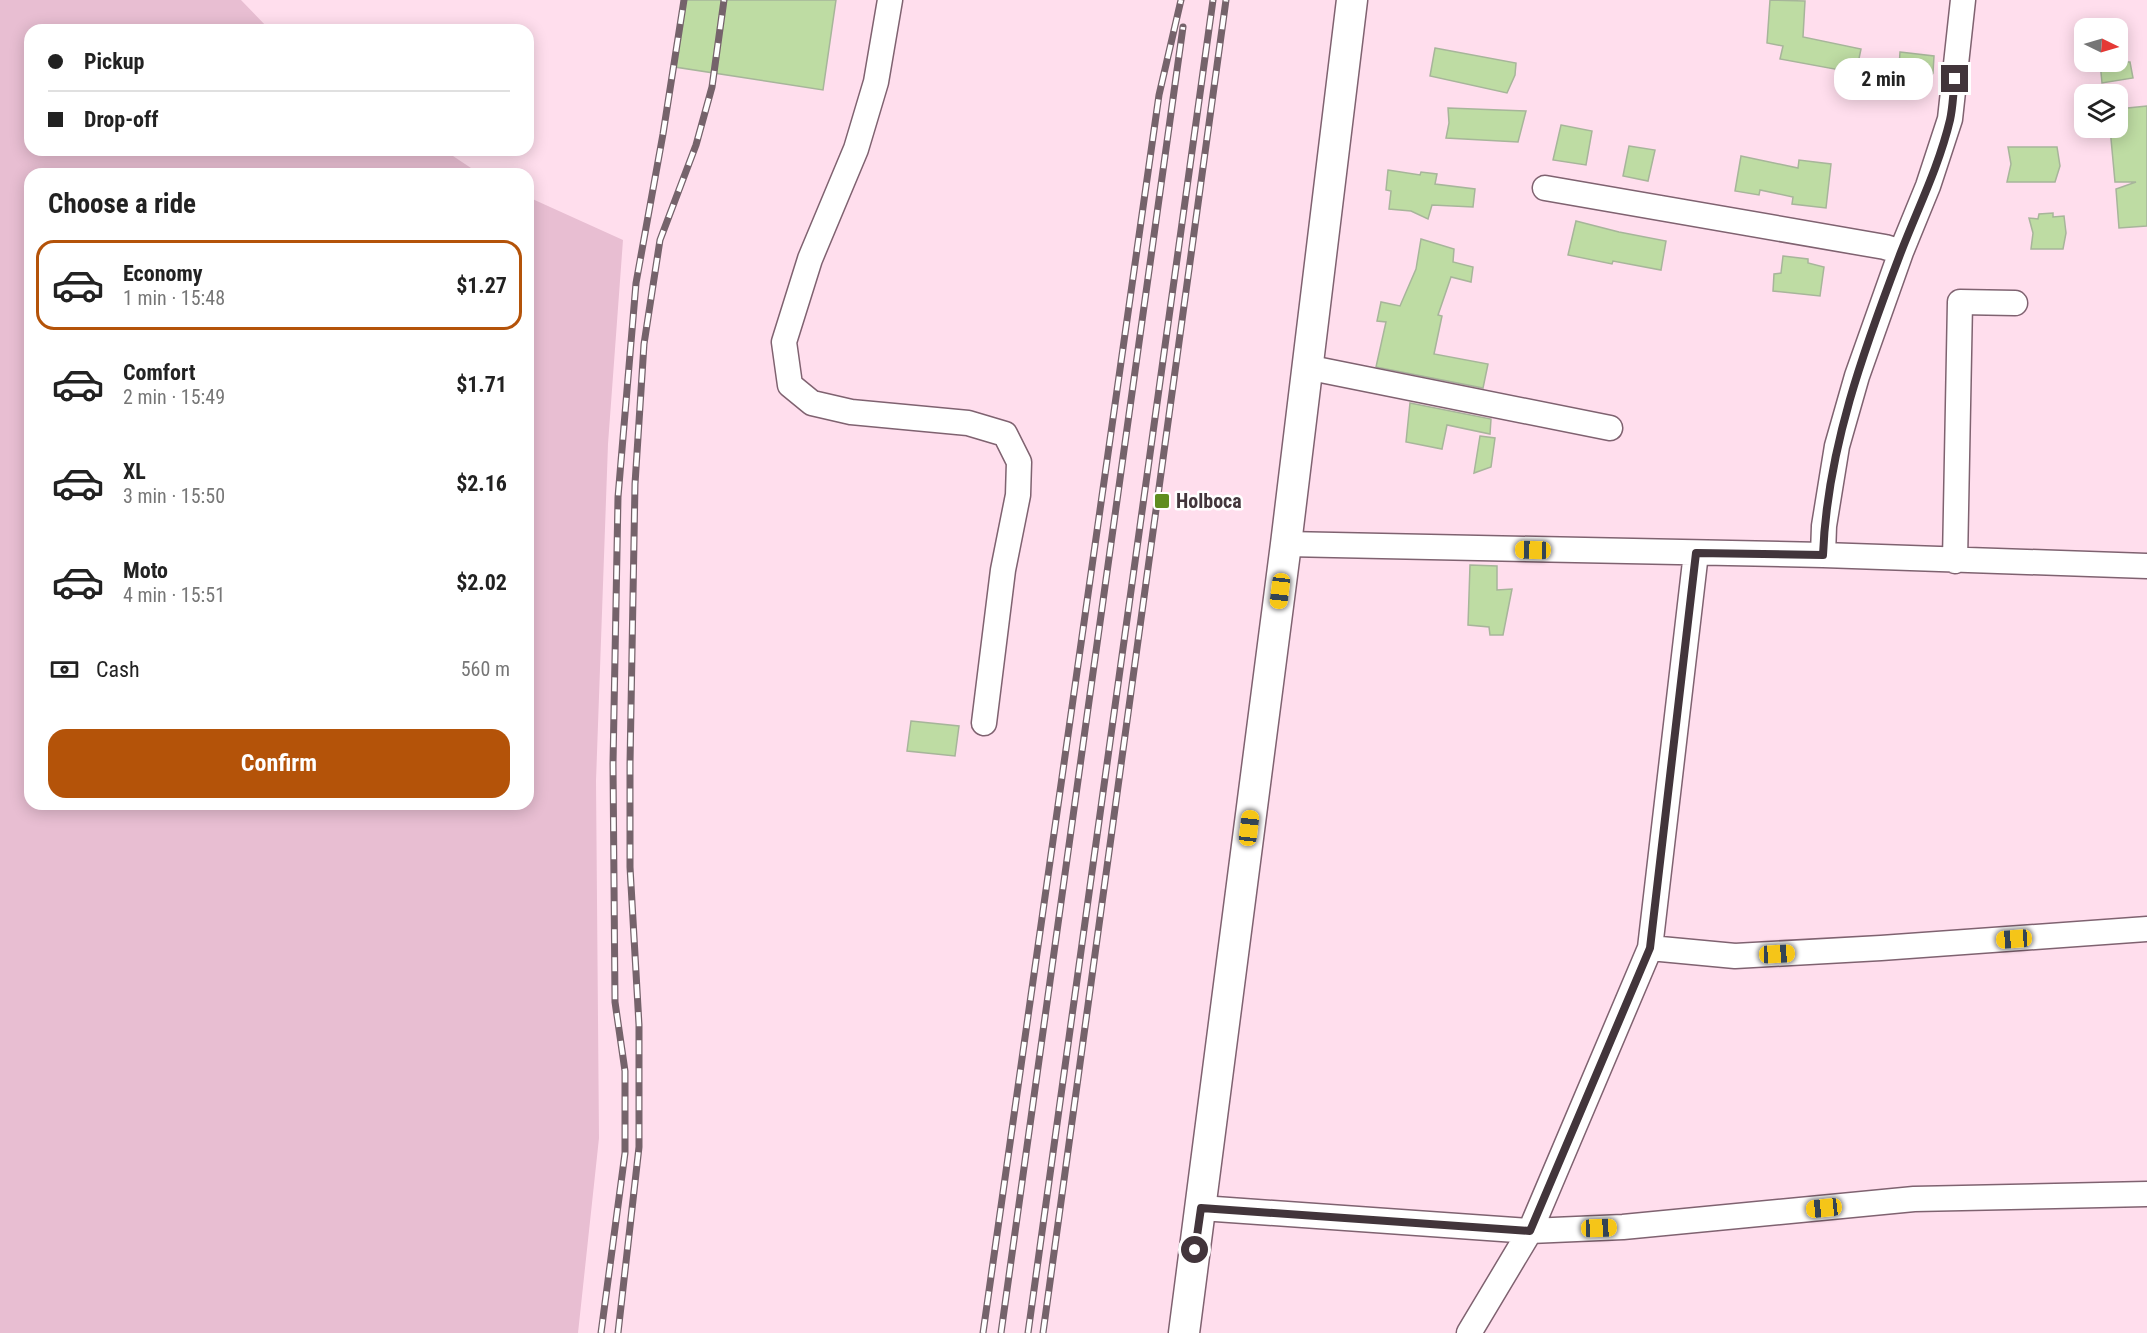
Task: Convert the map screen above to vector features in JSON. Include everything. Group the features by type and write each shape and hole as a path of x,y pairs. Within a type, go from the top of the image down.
{"main road":[{"path":"1184,1333 1286,544 1352,0"}],"street":[{"path":"890,0 876,82 856,149 810,259 784,342 790,385 812,403 851,412 968,423 1005,434 1019,462 1018,495 1003,570 984,723"},
{"path":"1823,555 1824,526 1837,447 1857,376 1901,252 1928,186 1950,119 1963,0"},
{"path":"1545,188 1901,252"},
{"path":"1955,561 1960,302 2015,303"},
{"path":"1306,367 1610,428"},
{"path":"1286,544 1823,555 2147,566"},
{"path":"1469,1333 1530,1231 1650,948 1696,553"},
{"path":"1650,948 1735,956 2147,929"},
{"path":"1201,1208 1530,1231 1623,1227 1914,1199 2147,1194"}],"shaded area":[{"path":"0,0 241,0 264,24 24,24 24,156 453,156 471,168 24,168 24,810 534,810 534,200 623,240 608,444 596,781 599,1138 578,1333 0,1333"}],"building":[{"path":"685,0 836,0 823,90 675,67"},
{"path":"1770,0 1805,1 1803,37 1861,49 1856,73 1780,59 1783,46 1767,43"},
{"path":"1435,48 1516,63 1515,75 1507,93 1430,76"},
{"path":"1900,52 1934,56 1933,73 1925,88 1892,83 1899,68"},
{"path":"2128,62 2130,62 2133,78 2102,83 2101,72 2128,72"},
{"path":"2147,106 2147,226 2119,228 2116,189 2136,182 2115,182 2111,138 2128,138 2128,108"},
{"path":"1448,108 1526,111 1518,142 1446,138 1449,123"},
{"path":"1561,125 1592,131 1586,165 1553,160"},
{"path":"1629,146 1655,150 1648,181 1623,176"},
{"path":"2008,147 2057,147 2060,166 2055,182 2007,182 2011,164"},
{"path":"1741,156 1798,168 1799,160 1831,164 1826,208 1792,204 1793,197 1760,190 1759,195 1735,191"},
{"path":"1388,170 1420,175 1421,172 1437,174 1435,184 1475,189 1473,207 1432,205 1428,219 1411,211 1389,209 1391,191 1386,190"},
{"path":"2053,213 2053,217 2064,216 2066,233 2063,249 2031,249 2033,233 2029,218 2038,219 2039,214"},
{"path":"1576,221 1666,241 1661,270 1613,261 1612,264 1568,255"},
{"path":"1421,239 1454,249 1453,262 1473,267 1471,282 1451,277 1438,315 1442,316 1434,354 1488,364 1483,388 1376,367 1386,322 1377,321 1381,302 1400,306 1416,269"},
{"path":"1783,256 1808,259 1808,263 1824,267 1820,296 1773,291 1774,274 1781,273"},
{"path":"1410,403 1491,419 1490,434 1447,425 1442,449 1406,442"},
{"path":"1480,436 1495,438 1491,467 1474,473"},
{"path":"1470,565 1497,566 1497,590 1512,589 1503,635 1490,635 1489,627 1468,625"},
{"path":"911,721 959,726 955,756 907,751"}],"railway":[{"path":"601,1333 625,1153 625,1071 615,1002 613,764 618,497 636,283 684,0"},
{"path":"618,1333 639,1147 639,1025 630,867 630,764 635,484 644,344 660,240 696,145 712,87 724,0"},
{"path":"983,1333 1159,95 1181,0"},
{"path":"1028,1333 1213,0"},
{"path":"1043,1333 1226,0"},
{"path":"1001,1333 1183,27"}],"place":[{"name":"Holboca","path":"1162,501"}],"route":[{"path":"1195,1250 1201,1208 1530,1231 1650,948 1696,553 1823,555 1824,526 1837,447 1857,376 1901,252 1928,186 1950,119 1955,79"}]}
